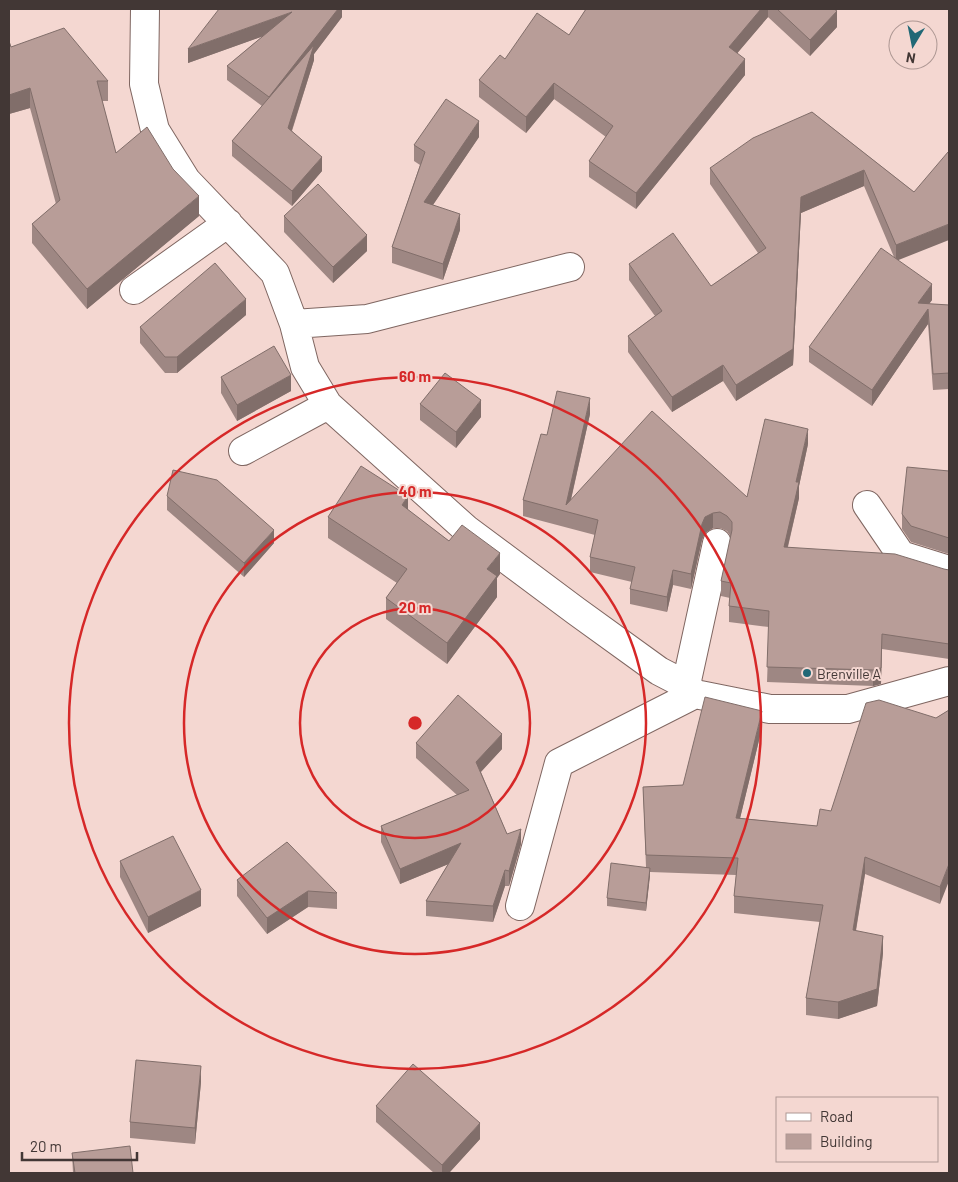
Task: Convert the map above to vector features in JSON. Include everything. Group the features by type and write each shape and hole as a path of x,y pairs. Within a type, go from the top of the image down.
{"street":[{"path":"145,9 144,84 155,130 186,180 275,273 294,324 305,367 328,405 466,529 576,612 659,671 690,690 770,709 848,709 949,680"},
{"path":"134,290 228,224"},
{"path":"294,324 367,319 570,267"},
{"path":"243,451 328,405"},
{"path":"867,505 901,555 949,570"},
{"path":"690,690 717,543"},
{"path":"520,906 559,763 690,690"}],"building":[{"path":"219,9 338,9 269,97 227,66 292,12 188,49"},
{"path":"586,9 761,9 729,47 745,59 636,193 589,161 613,126 554,83 526,117 479,80 500,55 505,59 537,13 569,35"},
{"path":"777,9 834,9 837,11 810,40"},
{"path":"64,28 108,81 97,81 116,153 147,127 173,169 199,196 87,289 32,224 60,200 30,88 9,95 9,41 11,47"},
{"path":"314,45 288,128 322,157 292,191 232,141"},
{"path":"446,99 479,121 424,202 460,214 443,264 392,247 425,152 414,145"},
{"path":"812,112 914,192 948,152 949,224 896,245 864,170 801,197 793,349 736,385 723,365 672,397 628,336 662,311 629,264 673,233 711,286 766,248 710,168 753,138"},
{"path":"318,184 367,235 333,267 284,216"},
{"path":"881,248 932,284 918,303 949,305 949,373 933,374 928,309 872,390 809,347"},
{"path":"215,263 246,299 177,357 165,357 140,327"},
{"path":"274,346 291,375 237,405 221,377"},
{"path":"445,373 481,400 456,432 420,404"},
{"path":"557,391 590,398 566,505 652,411 747,497 765,419 808,429 796,482 799,482 784,547 895,554 949,570 949,644 882,634 881,668 873,670 767,667 769,611 729,606 731,583 721,581 732,522 720,512 705,517 691,574 673,570 667,597 630,589 635,567 590,557 598,520 523,500 541,434 547,435"},
{"path":"361,466 408,496 402,505 449,541 462,525 500,553 487,569 497,576 447,643 386,598 407,569 328,517"},
{"path":"907,467 949,471 949,538 911,526 902,514"},
{"path":"173,470 217,480 274,530 244,563 167,496"},
{"path":"458,695 502,734 476,762 507,834 521,829 509,871 505,870 493,906 426,901 461,843 400,869 381,826 469,790 416,743"},
{"path":"705,697 762,711 736,818 817,826 820,809 831,811 866,703 879,700 936,718 949,710 949,864 940,887 865,857 853,930 883,936 877,989 838,1002 806,998 823,905 734,896 738,858 646,855 643,787 683,785"},
{"path":"173,836 201,890 148,917 120,861"},
{"path":"287,842 337,893 308,891 267,918 237,880"},
{"path":"611,863 650,868 646,903 607,898"},
{"path":"136,1060 201,1066 195,1128 130,1122"},
{"path":"413,1064 480,1123 442,1165 376,1106"},
{"path":"130,1146 133,1173 75,1173 72,1153"}],"place":[{"name":"Brenville A","path":"807,673"}]}
